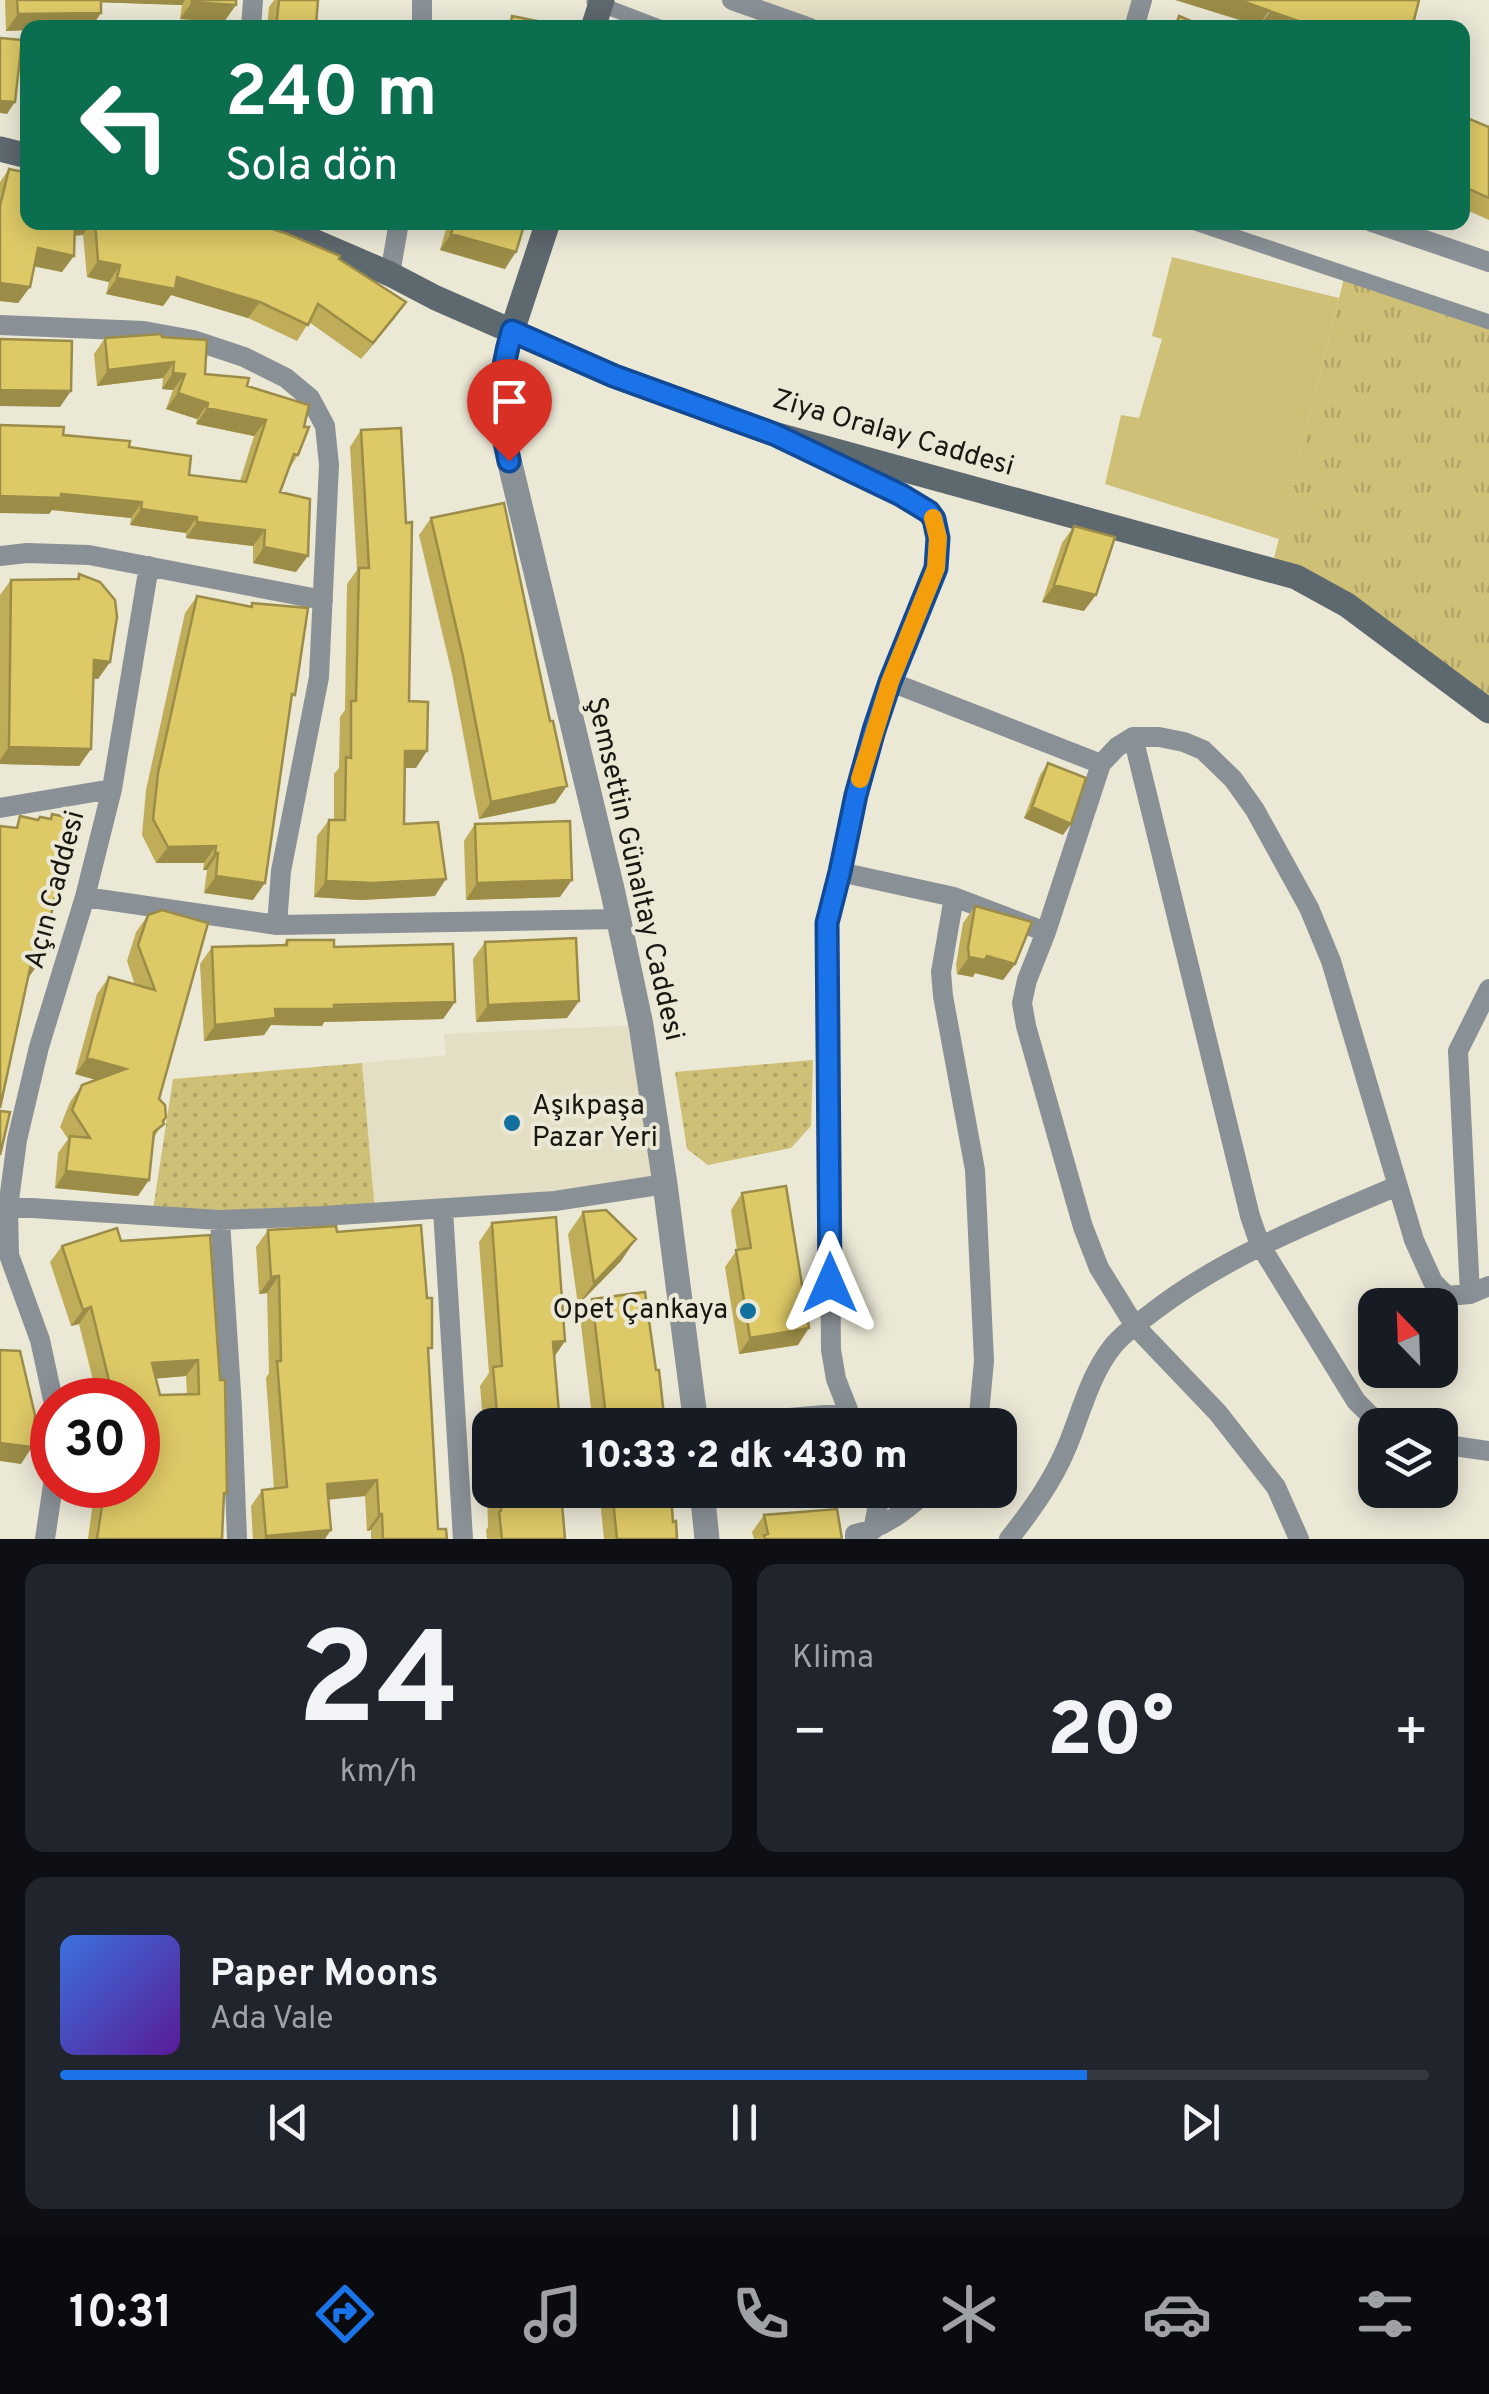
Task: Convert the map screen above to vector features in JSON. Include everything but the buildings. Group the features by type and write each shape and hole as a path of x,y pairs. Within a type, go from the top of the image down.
{"main road":[{"name":"Ziya Oralay Caddesi","path":"288,230 614,376 774,434 1296,577 1347,606 1489,712"},
{"path":"512,331 545,230"}],"street":[{"path":"732,0 788,20"},
{"path":"596,8 636,20"},
{"path":"390,274 398,230"},
{"path":"1216,230 1489,322"},
{"path":"1395,230 1489,262"},
{"path":"0,325 144,332 193,340 244,357 286,378 310,398 325,426 328,465 319,677 281,871 277,925"},
{"name":"Şemsettin Günaltay Caddesi","path":"512,331 500,376 505,443 641,1025 694,1408"},
{"path":"774,434 929,512 938,538 936,568 890,682 856,795 827,923 831,1350 847,1408"},
{"path":"0,556 88,556 323,600"},
{"name":"Açın Caddesi","path":"48,1378 40,1340 9,1255 4,1208 39,1047 85,897 112,789 149,566"},
{"path":"890,682 1101,764"},
{"path":"1299,1539 1276,1486 1218,1413 1135,1326 1098,1268 1026,1026 1022,1003 1026,980 1046,932 1101,764 1132,738 1159,737 1184,742 1203,750 1233,779 1256,810 1309,908 1331,961 1414,1240 1432,1282 1447,1296 1480,1290 1458,1051 1489,988"},
{"path":"1132,738 1250,1216 1260,1245 1363,1408"},
{"path":"0,808 112,789"},
{"path":"840,872 954,897 1046,932"},
{"path":"85,897 277,925 619,919"},
{"path":"954,897 942,972 975,1170 984,1361 980,1408"},
{"path":"4,1208 220,1220 555,1201 665,1184"},
{"path":"1009,1539 1038,1502 1065,1451 1091,1381 1114,1346 1135,1326 1175,1295 1260,1245 1397,1186"},
{"path":"443,1209 463,1539"},
{"path":"220,1220 237,1539"},
{"path":"1458,1447 1489,1451"},
{"path":"45,1539 50,1508"},
{"path":"704,1508 707,1539"},
{"path":"864,1535 876,1508"},
{"path":"864,1535 909,1508"}],"shaded area":[{"path":"732,0 1142,0 1136,20 790,20"},
{"name":"Aşıkpaşa Pazar Yeri","path":"641,1025 665,1184 375,1213 362,1063 446,1055 444,1034"}],"green space":[{"path":"1172,257 1339,298 1279,539 1105,484 1121,415 1139,418 1162,339 1152,336"},
{"path":"1345,274 1489,322 1489,711 1271,570"},
{"path":"813,1060 811,1126 791,1148 708,1165 687,1149 675,1072"},
{"path":"362,1063 375,1213 152,1216 173,1079"}],"slow traffic":[{"path":"860,779 890,682 936,568 938,538 933,518"}],"place":[{"name":"Aşıkpaşa Pazar Yeri","path":"512,1123"},
{"name":"Opet Çankaya","path":"748,1311"}],"route":[{"path":"509,461 500,409 500,376 512,331 614,376 774,434 920,505 934,519 938,538 936,568 874,730 827,923 830,1283"}]}
